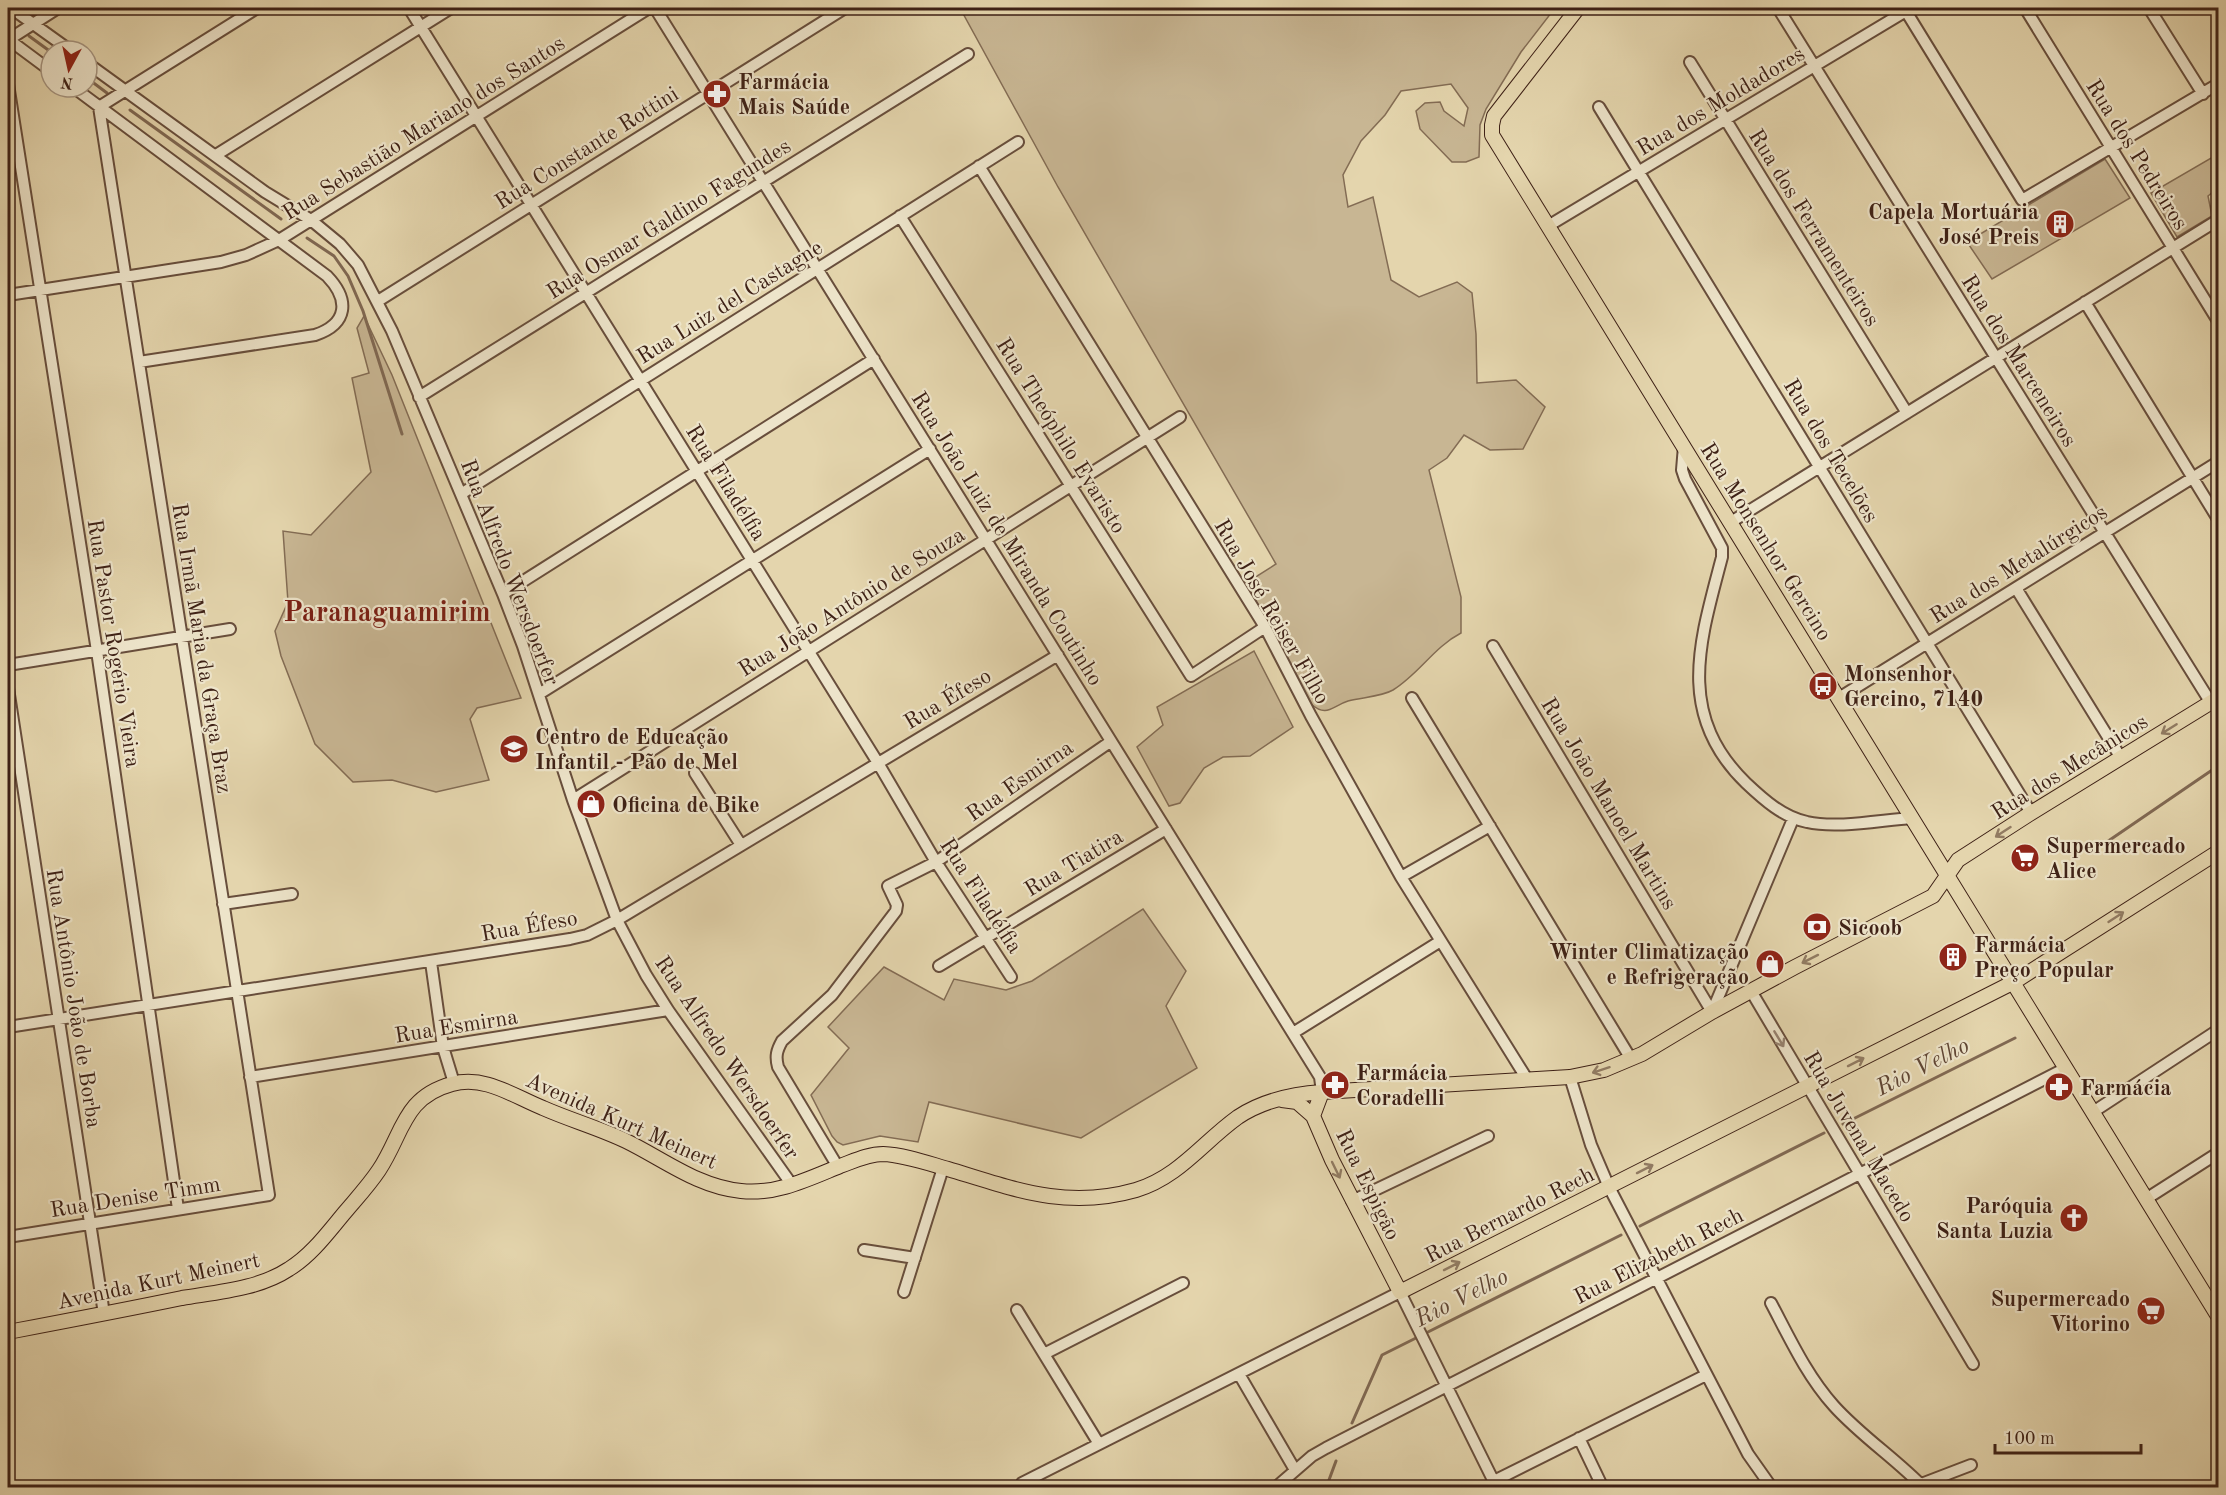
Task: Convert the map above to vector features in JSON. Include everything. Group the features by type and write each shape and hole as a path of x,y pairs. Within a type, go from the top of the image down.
{"main road":[{"name":"Rua Monsenhor Gercino","path":"1578,8 1494,116 1492,135 2218,1316"},
{"name":"Rua dos Mecânicos","path":"1947,876 1958,861 2031,813 2215,700"},
{"name":"Rua Bernardo Rech","path":"1400,1292 2014,982 2218,852"},
{"path":"1322,1092 1589,1074 1630,1059 1663,1043 1712,1012 1933,896 1947,876"},
{"name":"Avenida Kurt Meinert","path":"8,1332 250,1286 288,1270 318,1243 381,1168 409,1111 438,1088 454,1083 475,1081 501,1088 541,1107 610,1134 698,1179 744,1192 792,1185 865,1157 885,1154 902,1156 1035,1195 1070,1198 1113,1195 1142,1188 1158,1181 1186,1163 1238,1117 1261,1105 1322,1092"},
{"name":"Rua Espigão","path":"1322,1092 1313,1116 1326,1149 1400,1292"},
{"path":"1278,1100 1297,1102 1313,1116"}],"street":[{"path":"11,8 54,39"},
{"path":"39,62 8,39 58,8"},
{"path":"99,106 257,8"},
{"name":"Rua Filadélfia","path":"409,8 878,762 936,862 1011,977"},
{"path":"216,155 451,8"},
{"name":"Rua Sebastião Mariano dos Santos","path":"8,295 232,259 279,240 649,8"},
{"name":"Rua João Luiz de Miranda Coutinho","path":"655,8 1293,1033 1320,1077 1322,1092"},
{"name":"Rua Constante Rottini","path":"378,301 845,8"},
{"name":"Rua dos Marceneiros","path":"1778,8 2105,532 2215,700"},
{"name":"Rua dos Pedreiros","path":"2025,8 2218,321"},
{"path":"2149,8 2203,94"},
{"path":"1907,9 2022,200 2218,84"},
{"name":"Rua dos Moldadores","path":"1548,226 1907,9"},
{"name":"Rua Osmar Galdino Fagundes","path":"419,397 968,54"},
{"name":"Rua dos Ferramenteiros","path":"1690,62 1907,413"},
{"name":"Rua Alfredo Wersdoerfer","path":"99,71 266,192 311,220 350,254 378,301 503,594 539,694 573,800 617,920 646,975 668,1010 792,1185"},
{"name":"Rua Pastor Rogério Vieira","path":"8,84 97,651 178,1209"},
{"path":"89,99 279,240 333,283 341,297 342,313 333,327 315,335 139,362"},
{"name":"Rua Irmã Maria da Graça Braz","path":"99,106 268,1195"},
{"name":"Rua dos Tecelões","path":"1599,107 2031,813"},
{"name":"Rua Luiz del Castagne","path":"461,494 1018,142"},
{"name":"Rua José Reiser Filho","path":"979,166 1265,627 1327,745 1401,877 1527,1079"},
{"name":"Rua Theóphilo Evaristo","path":"900,216 1191,676 1265,627"},
{"path":"1731,522 2218,220"},
{"path":"2085,303 2218,519"},
{"path":"503,594 874,359"},
{"name":"Rua João Antônio de Souza","path":"573,800 1180,417"},
{"path":"1684,446 1682,470 1685,479 1722,548 1722,557 1702,633 1698,676 1706,719 1717,749 1735,772 1768,802 1793,819 1810,823 1837,824 1912,818"},
{"path":"539,694 930,449"},
{"name":"Rua dos Metalúrgicos","path":"1839,698 2218,462"},
{"path":"2016,588 2121,758"},
{"path":"8,665 230,629"},
{"name":"Rua João Manoel Martins","path":"1492,646 1712,1012"},
{"name":"Rua Éfeso","path":"8,1027 431,962 587,935 617,920 1058,655"},
{"name":"Rua Antônio João de Borba","path":"8,688 104,1314"},
{"path":"1412,698 1630,1059"},
{"name":"Rua Esmirna","path":"838,1167 778,1066 777,1050 782,1041 832,995 896,910 897,905 888,886 936,862 1110,742"},
{"path":"695,773 741,845"},
{"path":"1712,1012 1793,819"},
{"path":"1401,877 1490,826"},
{"name":"Rua Tiatira","path":"939,966 1166,829"},
{"path":"223,904 292,894"},
{"path":"1293,1033 1440,942"},
{"path":"431,962 443,1047 454,1083"},
{"name":"Rua Juvenal Macedo","path":"1751,991 1973,1364"},
{"name":"Rua Esmirna","path":"250,1077 668,1010"},
{"path":"2093,1112 2218,1030"},
{"name":"Rua Elizabeth Rech","path":"1275,1488 1295,1470 1326,1448 2066,1068"},
{"path":"1570,1077 1591,1145 1609,1187 1748,1454 1772,1488"},
{"path":"1352,1201 1488,1136"},
{"path":"2146,1199 2218,1153"},
{"path":"904,1292 943,1168"},
{"name":"Rua Denise Timm","path":"8,1237 268,1195"},
{"path":"864,1250 915,1258"},
{"path":"1044,1354 1183,1283"},
{"name":"Rua Espigão","path":"1400,1292 1495,1484"},
{"name":"Rua Bernardo Rech","path":"1022,1483 1400,1292"},
{"path":"1771,1303 1804,1365 1830,1401 1918,1486 1971,1465"},
{"path":"1017,1310 1099,1444"},
{"path":"1239,1374 1295,1470"},
{"path":"1495,1484 1579,1438 1706,1375"},
{"path":"1579,1438 1603,1488"}],"shaded area":[{"path":"960,8 1555,8 1521,52 1486,109 1480,125 1479,157 1466,162 1452,162 1420,129 1416,111 1425,103 1440,102 1444,111 1464,126 1468,108 1451,84 1401,91 1385,115 1361,141 1343,175 1348,207 1373,197 1391,280 1419,297 1457,282 1472,293 1477,383 1516,380 1545,407 1523,449 1490,450 1464,435 1447,458 1429,470 1461,597 1461,633 1451,639 1393,690 1377,696 1348,701 1326,711 1311,704 1246,583 1276,564 1058,187"},
{"path":"2218,154 2218,188 2208,196 2212,216 2177,237 2151,193"},
{"path":"2105,159 2130,198 1992,279 1967,242"},
{"path":"364,316 392,375 521,698 477,708 470,719 489,780 436,792 392,780 353,782 315,744 281,656 275,631 288,602 283,531 311,535 371,472 352,378 369,373 357,328"},
{"path":"1254,651 1293,727 1250,756 1223,757 1204,768 1180,803 1169,806 1137,747 1163,725 1157,707"},
{"path":"1143,909 1186,971 1166,1006 1197,1068 1081,1138 929,1102 918,1142 880,1136 843,1145 832,1136 811,1095 849,1048 828,1027 884,967 944,1000 954,979 1006,990 1032,981"}],"waterway":[{"path":"29,36 39,43"},
{"path":"99,87 107,93"},
{"path":"130,110 281,219"},
{"name":"Rio Velho","path":"2212,206 2218,201"},
{"path":"307,238 334,256 348,276 363,311 402,434"},
{"name":"Rio Velho","path":"2098,848 2218,766"},
{"name":"Rio Velho","path":"1843,1124 2015,1038"},
{"name":"Rio Velho","path":"1640,1226 1824,1133"},
{"name":"Rio Velho","path":"1424,1334 1621,1235"},
{"name":"Rio Velho","path":"1352,1423 1382,1355 1418,1337"},
{"name":"Rio Velho","path":"1326,1488 1336,1461"}],"place":[{"name":"Farmácia Mais Saúde","path":"717,94"},
{"name":"Capela Mortuária José Preis","path":"2060,224"},
{"name":"Monsenhor Gercino, 7140","path":"1823,686"},
{"name":"Centro de Educação Infantil - Pão de Mel","path":"514,749"},
{"name":"Oficina de Bike","path":"591,804"},
{"name":"Supermercado Alice","path":"2025,858"},
{"name":"Sicoob","path":"1817,927"},
{"name":"Farmácia Preço Popular","path":"1953,957"},
{"name":"Winter Climatização e Refrigeração","path":"1770,964"},
{"name":"Farmácia Coradelli","path":"1335,1085"},
{"name":"Farmácia","path":"2059,1087"},
{"name":"Paróquia Santa Luzia","path":"2074,1218"},
{"name":"Supermercado Vitorino","path":"2151,1311"}],"district":[{"name":"Paranaguamirim","path":"387,611"}]}
